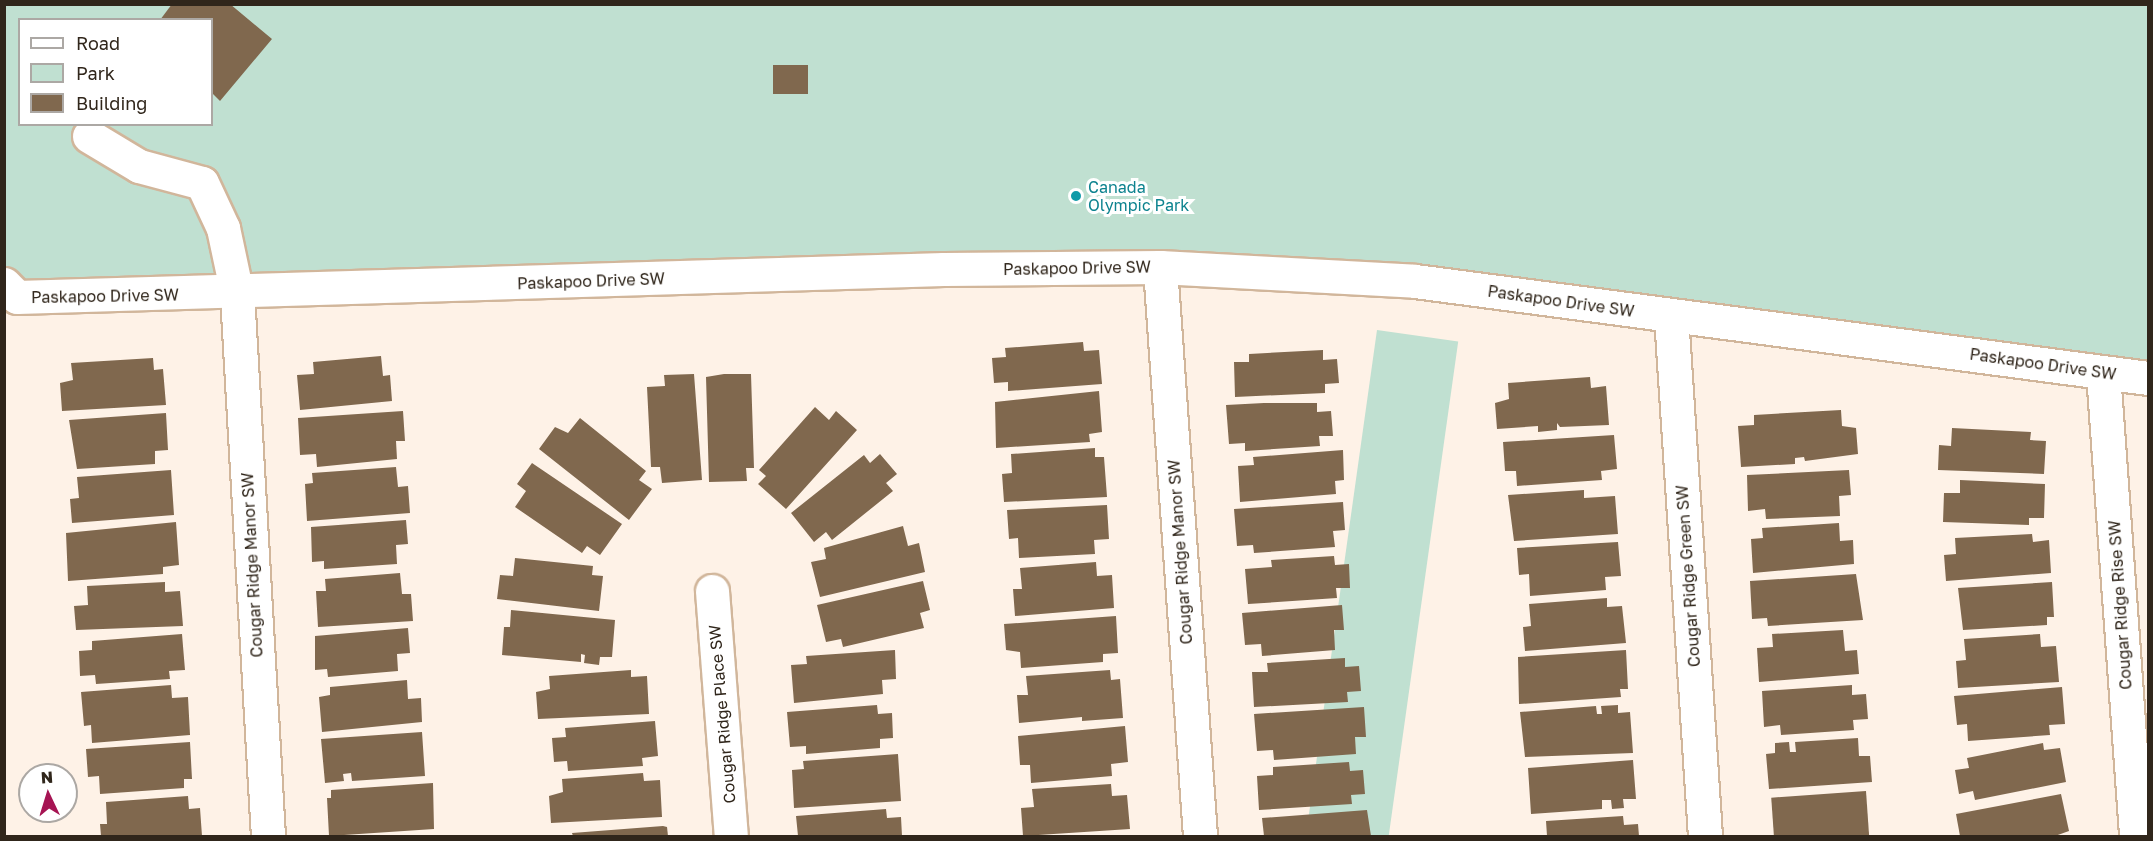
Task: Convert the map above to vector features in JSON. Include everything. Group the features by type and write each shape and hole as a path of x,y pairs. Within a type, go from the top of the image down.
{"street":[{"name":"Cougar Ridge Manor SW","path":"89,136 139,166 202,183 223,228 237,294 268,837"},
{"name":"Cougar Ridge Manor SW","path":"1160,267 1200,837"},
{"name":"Paskapoo Drive SW","path":"9,293 237,294 944,269 1160,267 1415,281 2148,378"},
{"name":"Cougar Ridge Green SW","path":"1671,315 1705,837"},
{"name":"Cougar Ridge Rise SW","path":"2103,373 2136,837"},
{"name":"Cougar Ridge Place SW","path":"712,591 731,837"}],"green space":[{"name":"Canada Olympic Park","path":"4,5 2148,5 2148,378 1160,267 5,299"},
{"path":"1377,330 1458,341 1389,836 1334,836 1306,832"}],"building":[{"path":"172,4 230,4 272,39 220,101 213,94 213,18 162,18"},
{"path":"773,65 808,65 808,94 773,94"},
{"path":"1083,342 1084,351 1099,350 1102,384 1008,391 1008,382 994,383 992,358 1006,357 1005,348"},
{"path":"1323,350 1323,360 1337,359 1339,383 1325,384 1325,393 1235,397 1234,362 1249,362 1249,354"},
{"path":"381,356 383,376 390,375 392,401 300,410 297,375 314,374 313,362"},
{"path":"153,358 154,370 163,369 166,405 62,411 60,383 73,380 71,363"},
{"path":"694,374 702,480 662,483 660,467 651,467 647,387 665,386 664,375"},
{"path":"751,374 754,468 746,468 747,481 709,482 706,377"},
{"path":"1590,377 1591,388 1606,386 1609,425 1560,427 1557,423 1557,430 1538,432 1538,426 1497,429 1495,403 1509,399 1508,383"},
{"path":"1099,391 1102,432 1089,434 1090,442 996,448 995,402"},
{"path":"1317,403 1317,412 1331,411 1333,436 1319,436 1320,446 1245,451 1245,443 1229,444 1226,405"},
{"path":"815,407 829,420 836,411 857,430 786,509 758,484 766,476 759,470"},
{"path":"1841,410 1842,426 1856,428 1858,454 1805,461 1804,457 1795,458 1795,464 1741,467 1738,426 1754,425 1754,415"},
{"path":"403,411 405,441 396,441 397,459 317,467 316,454 300,455 298,418"},
{"path":"166,413 168,450 155,451 155,464 77,469 69,420"},
{"path":"580,418 646,471 639,480 652,489 629,520 539,449 555,427 568,433"},
{"path":"1952,428 2031,432 2030,440 2046,441 2044,474 1938,470 1939,445 1951,446"},
{"path":"1614,435 1617,469 1601,471 1602,480 1517,486 1516,471 1505,471 1503,442"},
{"path":"1095,448 1095,457 1104,457 1107,497 1004,502 1002,474 1012,473 1011,454"},
{"path":"1343,450 1344,480 1335,481 1336,494 1240,502 1238,466 1254,465 1253,457"},
{"path":"880,454 897,474 886,483 893,491 832,540 826,532 814,542 791,513 864,455 870,463"},
{"path":"532,463 622,524 600,555 587,546 582,553 515,507 526,491 517,484"},
{"path":"396,467 398,487 408,486 410,513 307,521 305,484 313,483 312,473"},
{"path":"171,470 174,515 72,523 70,499 79,498 77,477"},
{"path":"1849,470 1851,495 1839,496 1840,516 1766,519 1765,509 1748,511 1747,475"},
{"path":"1960,480 2045,484 2044,518 2029,518 2029,525 1943,522 1944,493 1960,493"},
{"path":"1584,490 1584,498 1615,496 1618,534 1514,541 1508,495"},
{"path":"1343,502 1345,530 1333,531 1335,547 1254,553 1253,545 1237,546 1234,509"},
{"path":"1107,505 1109,539 1094,540 1095,554 1019,558 1018,538 1009,539 1007,510"},
{"path":"406,520 408,544 396,545 397,564 324,569 324,561 312,562 311,527"},
{"path":"176,522 179,565 163,567 163,574 68,581 66,533"},
{"path":"1839,523 1840,541 1853,540 1854,564 1753,573 1751,539 1763,538 1762,528"},
{"path":"903,526 908,546 919,543 925,572 820,597 811,562 826,559 824,548"},
{"path":"2032,534 2033,542 2049,540 2051,573 1946,581 1944,555 1956,554 1955,538"},
{"path":"1618,542 1621,576 1605,577 1606,590 1530,596 1529,574 1519,575 1517,548"},
{"path":"1334,556 1335,565 1349,564 1350,588 1336,588 1337,598 1248,604 1245,569 1272,567 1271,560"},
{"path":"515,558 593,566 592,575 603,576 599,611 497,599 500,575 513,576"},
{"path":"1096,562 1097,576 1112,575 1114,608 1015,616 1013,589 1022,589 1020,568"},
{"path":"400,573 402,594 411,594 413,621 318,627 316,591 326,591 325,579"},
{"path":"1856,574 1863,620 1768,626 1767,618 1752,619 1750,581"},
{"path":"923,581 930,610 920,613 924,628 843,647 841,639 826,642 817,605"},
{"path":"165,582 165,592 180,591 183,626 76,630 74,606 88,605 87,586"},
{"path":"2052,582 2054,617 2047,617 2047,625 1963,630 1958,588"},
{"path":"1607,598 1607,607 1622,606 1626,643 1525,651 1523,627 1531,626 1529,604"},
{"path":"1342,605 1344,630 1334,630 1335,650 1262,656 1261,644 1245,645 1242,613"},
{"path":"511,610 615,620 612,657 600,657 599,665 584,663 585,655 581,654 581,662 502,655 504,627 510,627"},
{"path":"1116,616 1118,653 1103,654 1103,662 1021,668 1020,652 1006,650 1004,624"},
{"path":"408,628 410,653 397,654 398,671 328,677 327,669 315,670 315,636"},
{"path":"1843,630 1845,651 1857,650 1859,674 1759,682 1757,648 1773,647 1772,634"},
{"path":"182,634 185,670 169,671 170,679 96,684 95,675 80,676 79,651 92,650 92,641"},
{"path":"2040,634 2041,647 2056,646 2059,682 1958,688 1956,661 1966,660 1964,639"},
{"path":"895,650 896,679 882,680 883,694 794,703 791,665 807,664 806,656"},
{"path":"1626,650 1628,689 1620,689 1621,697 1519,704 1518,657"},
{"path":"1345,658 1345,667 1359,666 1361,691 1347,692 1348,702 1254,707 1252,672 1268,672 1267,663"},
{"path":"631,670 631,677 647,676 649,714 538,719 536,692 550,689 549,676"},
{"path":"1110,670 1111,680 1120,679 1123,718 1082,721 1082,717 1019,723 1017,695 1028,695 1026,676"},
{"path":"407,680 408,699 421,698 422,722 322,732 319,697 330,695 330,687"},
{"path":"171,685 172,698 188,697 190,735 92,743 91,725 84,726 81,692"},
{"path":"1852,685 1852,695 1866,694 1868,719 1853,720 1854,730 1781,735 1780,725 1764,727 1762,691"},
{"path":"2062,687 2065,724 2049,725 2050,735 1968,741 1967,724 1957,725 1954,696"},
{"path":"877,705 878,714 892,713 893,738 880,739 880,748 806,754 806,746 790,747 787,712"},
{"path":"1618,705 1618,713 1630,712 1633,753 1525,757 1520,712 1596,706 1597,714 1602,714 1601,706"},
{"path":"1364,707 1366,737 1355,737 1356,754 1274,760 1273,750 1257,751 1254,714"},
{"path":"655,721 658,756 642,758 643,766 568,771 567,761 554,762 552,738 566,737 565,728"},
{"path":"1125,726 1128,762 1111,764 1112,776 1031,783 1030,765 1020,765 1018,736"},
{"path":"422,732 425,776 352,781 351,773 343,774 344,781 325,783 321,739"},
{"path":"1858,738 1859,756 1870,756 1872,782 1769,789 1766,754 1775,753 1775,743 1789,742 1790,752 1796,752 1795,742"},
{"path":"190,742 192,779 184,779 184,788 100,794 99,776 88,777 86,749"},
{"path":"2043,743 2044,750 2060,748 2066,782 1975,800 1973,791 1959,794 1955,770 1969,768 1967,758"},
{"path":"898,754 901,801 794,808 792,770 804,769 803,761"},
{"path":"1633,760 1636,799 1623,799 1624,808 1612,809 1611,800 1602,800 1602,809 1531,814 1528,768"},
{"path":"1349,762 1350,771 1363,770 1365,794 1351,795 1352,804 1259,810 1257,776 1273,775 1273,767"},
{"path":"643,773 644,781 660,780 662,817 551,823 549,796 563,792 562,779"},
{"path":"433,783 434,829 329,836 327,798 331,798 331,790"},
{"path":"1111,784 1112,796 1127,795 1130,829 1023,836 1021,808 1034,807 1032,789"},
{"path":"1866,791 1869,836 1774,836 1771,798"},
{"path":"2061,794 2069,831 2055,836 1960,836 1956,814"},
{"path":"188,796 189,809 200,808 202,836 101,836 100,824 107,824 106,802"},
{"path":"886,809 887,818 901,817 902,836 798,836 796,816"},
{"path":"1367,810 1371,836 1264,836 1262,818"},
{"path":"1623,816 1624,825 1638,824 1639,836 1547,836 1546,821"},
{"path":"667,827 668,836 573,836 572,833"}],"place":[{"name":"Canada Olympic Park","path":"1076,196"}]}
